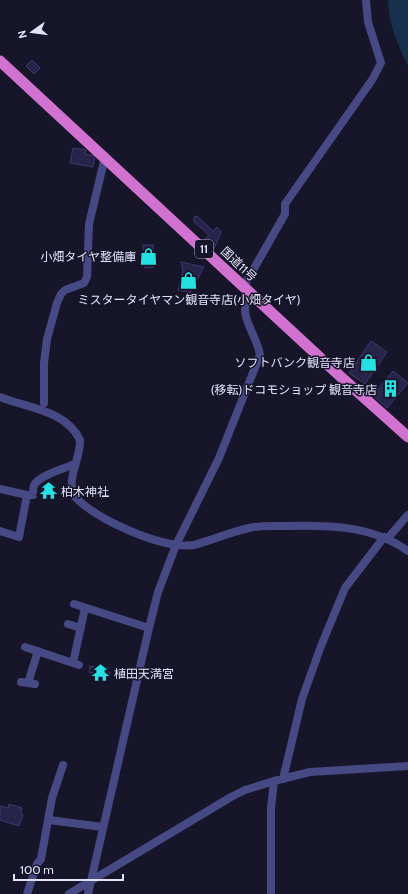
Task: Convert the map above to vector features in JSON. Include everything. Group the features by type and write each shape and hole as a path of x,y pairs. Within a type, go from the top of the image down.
{"highway":[{"name":"国道11号","path":"0,61 335,372 408,437"}],"street":[{"path":"88,894 158,592 176,545 219,458 260,355 259,348 245,313 248,290 285,214 285,204 372,80 381,63 368,22 366,0"},
{"path":"44,403 44,363 47,339 61,294 65,290 84,283 87,277 89,224 104,158"},
{"path":"0,397 35,408 64,420 73,428 80,440 73,474 72,492 77,500 102,517 151,538 183,546 194,545 256,526 318,525 355,528 398,543 408,551"},
{"path":"0,488 27,495 33,495 34,485 38,480 75,464"},
{"path":"0,531 19,536 27,495"},
{"path":"283,779 302,699 321,646 345,588 385,538 408,515"},
{"path":"74,604 149,628"},
{"path":"25,647 76,664 85,608"},
{"path":"68,624 81,628"},
{"path":"28,683 38,651"},
{"path":"27,894 37,864 41,859 52,798 63,765"},
{"path":"69,894 117,864 245,790 310,772 408,766"},
{"path":"271,894 271,808 274,782"},
{"path":"49,820 103,827"}],"water":[{"path":"388,0 408,0 408,66 394,34"}],"building":[{"path":"32,60 40,68 34,74 26,66"},
{"path":"73,148 86,150 85,154 95,156 93,167 70,163"},
{"path":"197,216 213,231 217,227 221,232 214,249 204,240 209,235 194,222 194,217"},
{"name":"小畑タイヤ整備庫","path":"143,245 153,245 154,267 145,268"},
{"name":"ミスタータイヤマン観音寺店(小畑タイヤ)","path":"181,262 204,267 190,293 178,290 183,270"},
{"name":"ソフトバンク観音寺店","path":"371,341 387,352 365,384 349,373"},
{"name":"(移転)ドコモショップ 観音寺店","path":"393,371 408,383 387,408 373,395"},
{"name":"柏木神社","path":"45,487 53,488 52,490 54,490 52,496 44,495 42,489"},
{"name":"植田天満宮","path":"100,665 109,668 109,677 106,679 97,677 98,674 89,672 90,666 99,668"},
{"path":"9,804 22,808 21,814 23,815 19,826 0,820 0,806 8,808"}],"place":[{"name":"小畑タイヤ整備庫","path":"149,256"},
{"name":"ミスタータイヤマン観音寺店(小畑タイヤ)","path":"189,280"},
{"name":"ソフトバンク観音寺店","path":"368,362"},
{"name":"(移転)ドコモショップ 観音寺店","path":"390,389"},
{"name":"柏木神社","path":"48,491"},
{"name":"植田天満宮","path":"101,673"}]}
